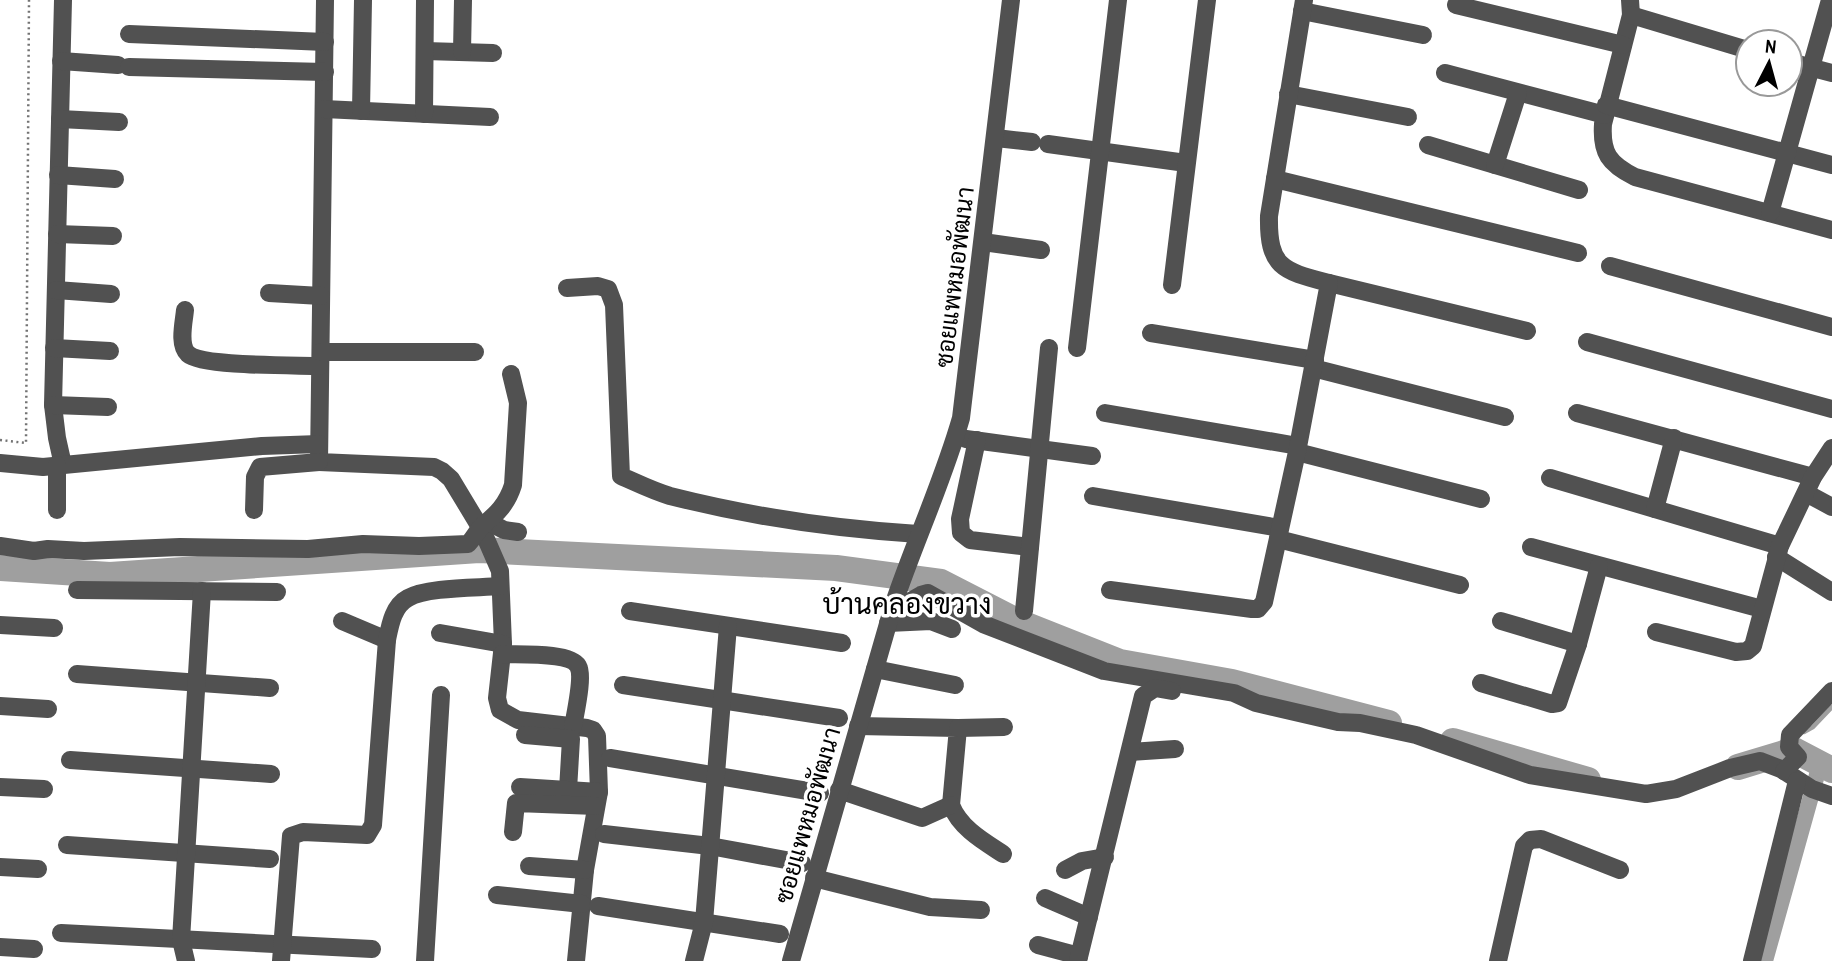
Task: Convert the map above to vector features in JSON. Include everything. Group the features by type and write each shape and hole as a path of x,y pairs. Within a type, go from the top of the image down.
{"street":[{"path":"57,510 60,465 53,405 63,0"},
{"path":"319,453 325,0"},
{"path":"361,111 363,0"},
{"path":"424,114 425,0"},
{"path":"462,52 463,0"},
{"name":"ซอยแพหมอพัฒนา","path":"791,961 891,612 955,437 964,392 1011,0"},
{"path":"1077,348 1118,0"},
{"path":"1172,285 1207,0"},
{"path":"1770,213 1830,0"},
{"path":"1457,5 1623,45"},
{"path":"1423,35 1303,6 1275,179 1269,235 1271,249 1286,270 1329,284 1527,331"},
{"path":"1734,45 1630,8 1606,110 1602,141 1606,153 1620,170 1635,177 1832,230"},
{"path":"129,34 325,42"},
{"path":"152,68 153,36"},
{"path":"205,37 205,69"},
{"path":"425,51 493,53"},
{"path":"61,61 152,68 325,72"},
{"path":"1804,66 1832,73"},
{"path":"1446,73 1518,93 1606,110 1832,165"},
{"path":"1495,165 1518,93"},
{"path":"1288,94 1408,117"},
{"path":"324,109 490,117"},
{"path":"60,119 119,122"},
{"path":"996,138 1186,163"},
{"path":"1427,145 1579,190"},
{"path":"58,175 115,179"},
{"path":"1275,179 1578,253"},
{"path":"57,234 114,236"},
{"path":"983,242 1041,250"},
{"path":"1610,266 1832,327"},
{"path":"1110,590 1258,608 1264,602 1298,449 1329,284"},
{"path":"567,288 598,286 608,289 614,304 621,476 668,495 736,509 853,530 918,534"},
{"path":"56,290 111,294"},
{"path":"269,293 321,296"},
{"path":"185,310 184,348 188,354 221,362 475,352"},
{"path":"1151,333 1314,364 1505,417"},
{"path":"1587,342 1832,409"},
{"path":"54,348 110,351"},
{"path":"1024,611 1049,348"},
{"path":"0,546 31,551 84,551 180,547 308,549 363,544 468,544 509,498 513,485 518,403 511,374"},
{"path":"53,405 108,407"},
{"path":"1105,413 1298,449 1481,499"},
{"path":"1577,413 1674,438 1810,485 1832,508"},
{"path":"955,437 1092,456"},
{"path":"1655,509 1674,438"},
{"path":"977,440 960,519 961,533 970,540 1030,547"},
{"path":"0,463 43,467 262,446 433,467 442,471 451,479 484,527 500,578 503,649 497,698 500,710 518,720 593,730 597,736 597,799 585,870 590,905 576,961"},
{"path":"1656,632 1742,652 1753,646 1778,551 1810,485 1832,448"},
{"path":"254,510 255,477 260,467 319,453"},
{"path":"1550,478 1655,509 1778,551 1832,592"},
{"path":"1093,496 1279,533 1460,585"},
{"path":"484,527 518,533"},
{"path":"1531,547 1762,609"},
{"path":"1481,682 1552,705 1558,703 1578,644 1599,566"},
{"path":"281,953 290,836 303,832 367,835 373,825 387,640 391,619 398,607 408,597 500,578"},
{"path":"77,590 278,592"},
{"path":"186,961 181,940 202,591"},
{"path":"891,612 921,594 928,593 983,624 1104,671 1234,693 1256,703 1338,722 1360,723 1416,735 1530,775 1646,794 1676,789 1754,761 1766,762 1796,775 1832,796"},
{"path":"631,611 842,643"},
{"path":"891,612 952,629"},
{"path":"342,621 387,640"},
{"path":"1501,621 1578,644"},
{"path":"0,625 54,628"},
{"path":"694,961 704,922 728,626"},
{"path":"440,633 503,649 570,659 578,666 580,676 573,727"},
{"path":"875,668 955,685"},
{"path":"77,674 270,688"},
{"path":"623,685 839,718"},
{"path":"1038,945 1079,958 1143,696 1155,688 1283,716 1290,715 1293,711"},
{"path":"1752,961 1796,775 1797,756 1788,744 1790,735 1832,691"},
{"path":"425,961 441,695"},
{"path":"0,706 48,709"},
{"path":"858,726 1004,727"},
{"path":"958,728 951,806 956,817 970,830 1003,854"},
{"path":"525,734 571,739 568,790"},
{"path":"1130,752 1175,749"},
{"path":"610,758 820,793"},
{"path":"70,760 271,774"},
{"path":"0,787 44,789"},
{"path":"520,787 568,790 597,799"},
{"path":"839,790 922,818 951,806"},
{"path":"513,832 516,803 597,799"},
{"path":"604,834 710,846 802,863"},
{"path":"1498,961 1524,846 1530,840 1541,839 1619,870"},
{"path":"67,845 270,859"},
{"path":"1065,870 1082,862 1105,857"},
{"path":"529,866 585,870"},
{"path":"0,867 38,869"},
{"path":"814,878 930,907 981,910"},
{"path":"497,895 590,905 780,934"},
{"path":"1045,898 1089,916"},
{"path":"61,933 181,940 281,953 372,949"},
{"path":"0,947 34,949"}],"path":[{"path":"0,440 26,443 29,0"}],"waterway":[{"path":"0,568 110,575 479,550 836,568 941,582 1019,622 1120,662 1232,682 1389,723"},
{"path":"1804,732 1813,727 1832,707"},
{"path":"1453,741 1588,780"},
{"path":"1777,755 1769,749 1783,742"},
{"path":"1738,767 1794,750 1832,770"},
{"path":"1765,961 1820,764"}],"district":[{"name":"บ้านคลองขวาง","path":"907,604"}]}
